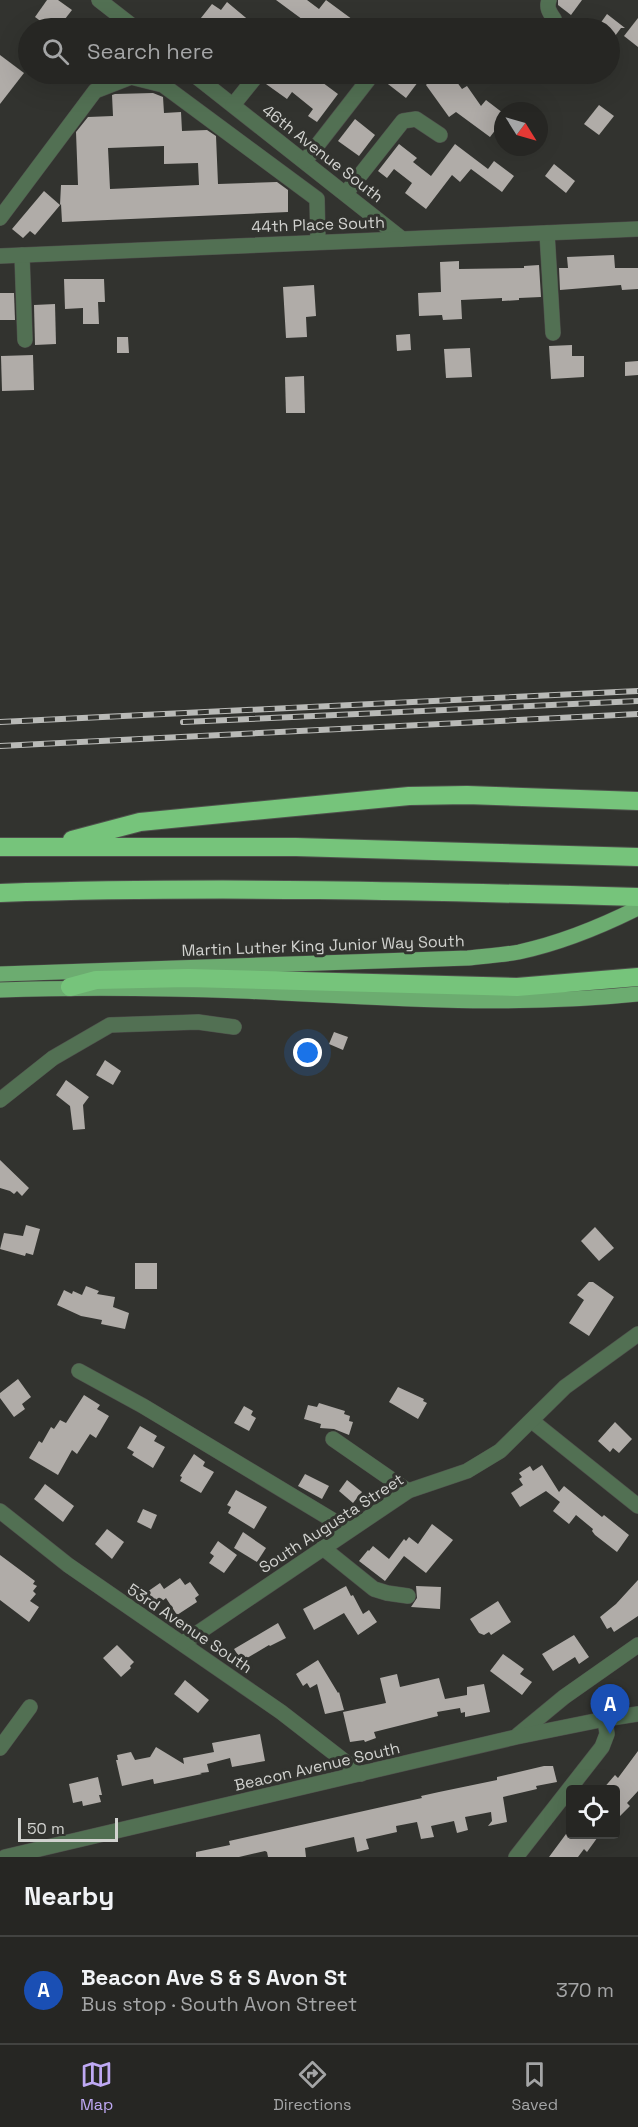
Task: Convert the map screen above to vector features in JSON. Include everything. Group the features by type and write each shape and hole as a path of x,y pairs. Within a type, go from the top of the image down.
{"highway":[{"path":"47,847 140,822 409,796 467,795 638,801"},
{"path":"0,848 296,847 638,857"},
{"path":"0,893 116,889 375,890 638,897"},
{"path":"70,987 96,980 188,978 517,987 638,977"}],"main road":[{"name":"Martin Luther King Junior Way South","path":"0,974 468,958 519,952 575,936 599,928 638,908"},
{"path":"0,990 70,987 515,1002 638,994"}],"street":[{"path":"99,0 122,18"},
{"path":"549,0 549,11 553,18"},
{"path":"0,218 95,92 114,84"},
{"path":"160,84 317,199 318,242"},
{"name":"46th Avenue South","path":"206,84 402,239"},
{"path":"233,105 250,84"},
{"path":"305,161 365,84"},
{"path":"346,193 403,121 416,119 440,135"},
{"name":"44th Place South","path":"0,256 638,229"},
{"path":"547,233 553,333"},
{"path":"22,255 25,340"},
{"path":"0,1100 54,1058 110,1024 198,1022 234,1027"},
{"name":"South Augusta Street","path":"183,1643 408,1491 467,1471 500,1450 572,1382 638,1334"},
{"path":"79,1371 143,1406 349,1530"},
{"path":"532,1421 638,1506"},
{"path":"333,1439 408,1491"},
{"name":"53rd Avenue South","path":"0,1511 68,1565 281,1712 362,1774"},
{"path":"323,1548 374,1589 408,1596"},
{"path":"516,1737 564,1697 638,1644"},
{"path":"2,1742 30,1707"},
{"name":"Beacon Avenue South","path":"4,1857 516,1737 638,1714"},
{"path":"516,1857 603,1747 607,1734 605,1719"}],"building":[{"path":"47,0 58,0 72,10 66,18 35,17"},
{"path":"276,0 307,0 319,9 326,0 350,18 300,18"},
{"path":"558,0 582,0 571,15 558,5"},
{"path":"227,2 246,18 201,18 212,4 221,10"},
{"path":"638,18 638,47 624,36"},
{"path":"0,55 18,68 18,81 0,104"},
{"path":"266,84 324,84 338,94 317,122 308,116 313,109 292,92 287,99"},
{"path":"388,84 416,84 406,98"},
{"path":"427,84 458,84 462,89 467,86 481,106 486,100 494,106 494,132 490,137 456,112 449,117"},
{"path":"153,93 163,97 164,113 181,112 182,131 207,130 216,136 218,184 277,182 288,190 288,212 62,222 61,204 35,235 30,231 23,238 12,229 44,191 60,205 61,185 78,185 76,132 88,117 113,116 112,95","holes":["164,146 164,164 198,163 199,185 110,189 108,148"]},
{"path":"599,105 614,116 599,135 584,124"},
{"path":"355,119 375,135 359,156 338,141"},
{"path":"399,144 417,158 413,162 431,176 455,144 488,169 494,161 514,176 502,192 471,169 460,182 452,175 426,209 405,193 412,183 394,169 387,178 378,171"},
{"path":"554,164 575,181 566,193 545,176"},
{"path":"614,255 615,268 638,268 638,289 622,290 621,285 560,290 559,268 568,268 567,257"},
{"path":"459,261 459,269 524,268 524,266 539,265 541,297 502,301 502,298 461,300 462,319 443,320 442,315 419,316 418,293 441,292 440,262"},
{"path":"64,279 104,279 105,302 98,302 99,324 83,324 83,308 65,309"},
{"path":"314,285 316,316 306,317 307,337 286,338 283,287"},
{"path":"0,293 14,293 15,320 0,320"},
{"path":"55,304 56,344 35,345 34,305"},
{"path":"410,334 411,350 397,351 396,335"},
{"path":"117,337 128,337 129,353 117,353"},
{"path":"572,345 572,356 584,356 584,377 551,379 549,346"},
{"path":"470,348 472,377 446,378 444,349"},
{"path":"33,355 34,390 2,391 1,356"},
{"path":"638,361 638,375 625,376 625,362"},
{"path":"304,376 305,413 286,413 285,377"},
{"path":"334,1032 348,1037 343,1050 329,1044"},
{"path":"105,1060 121,1071 113,1085 96,1075"},
{"path":"66,1080 89,1097 83,1105 85,1129 73,1130 70,1106 56,1095"},
{"path":"0,1160 29,1188 22,1196 17,1191 14,1194 0,1188"},
{"path":"26,1225 40,1229 33,1255 26,1253 25,1256 0,1249 4,1233 23,1236"},
{"path":"595,1227 614,1248 599,1261 581,1241"},
{"path":"135,1263 157,1263 157,1289 135,1289"},
{"path":"589,1282 593,1282 614,1297 589,1336 569,1323 584,1300 577,1295"},
{"path":"86,1286 99,1291 97,1294 115,1297 113,1307 129,1313 125,1329 101,1324 102,1320 81,1316 57,1305 64,1290 82,1295"},
{"path":"18,1379 31,1397 22,1404 25,1409 14,1417 0,1398 0,1393"},
{"path":"398,1387 424,1399 423,1401 427,1403 418,1419 389,1402"},
{"path":"84,1395 100,1405 97,1409 109,1416 96,1438 90,1434 77,1454 72,1450 58,1475 29,1458 39,1441 42,1443 51,1427 54,1429 60,1420 66,1423"},
{"path":"319,1403 345,1411 344,1414 350,1416 349,1421 353,1422 349,1435 334,1429 320,1428 321,1424 304,1419 308,1405 317,1407"},
{"path":"244,1406 253,1411 251,1415 256,1418 249,1431 234,1423"},
{"path":"615,1422 632,1439 619,1453 613,1448 610,1452 598,1441"},
{"path":"140,1426 157,1436 154,1441 165,1447 153,1468 132,1455 134,1452 127,1448"},
{"path":"194,1454 205,1462 203,1466 214,1472 201,1493 180,1481 182,1477 180,1476"},
{"path":"542,1465 559,1492 564,1486 602,1517 604,1515 629,1535 617,1552 595,1535 593,1529 576,1515 569,1524 553,1511 560,1502 546,1491 520,1507 511,1493 523,1485 519,1479 522,1477 519,1473 530,1466 533,1471"},
{"path":"305,1474 329,1486 322,1499 298,1486"},
{"path":"347,1480 362,1492 353,1503 339,1491"},
{"path":"45,1484 74,1506 63,1522 34,1499"},
{"path":"236,1490 267,1507 254,1529 228,1513 231,1507 227,1505"},
{"path":"143,1509 157,1515 151,1529 137,1522"},
{"path":"432,1524 453,1540 426,1573 404,1556 385,1581 359,1561 373,1546 389,1559 404,1539 406,1541 409,1537 418,1544"},
{"path":"107,1529 124,1542 112,1559 95,1544"},
{"path":"243,1532 266,1548 257,1562 234,1548"},
{"path":"218,1541 237,1555 224,1573 209,1563 214,1556 210,1553"},
{"path":"0,1555 35,1581 33,1584 37,1586 33,1591 36,1594 30,1601 39,1607 29,1622 0,1600"},
{"path":"180,1578 185,1585 190,1582 199,1595 195,1598 197,1602 177,1615 166,1598 156,1606 147,1592 160,1583 164,1589"},
{"path":"638,1580 638,1616 614,1632 611,1627 607,1629 600,1617 616,1604"},
{"path":"346,1586 363,1614 369,1610 377,1622 358,1635 344,1613 314,1630 303,1609"},
{"path":"416,1586 441,1587 440,1609 411,1607 417,1598"},
{"path":"498,1601 511,1622 491,1635 489,1632 484,1635 479,1633 470,1619"},
{"path":"278,1623 286,1638 242,1661 234,1649"},
{"path":"574,1635 589,1657 579,1664 575,1657 553,1671 542,1654"},
{"path":"117,1645 134,1662 121,1677 103,1658"},
{"path":"503,1654 524,1669 520,1674 532,1682 522,1695 490,1671"},
{"path":"318,1660 339,1692 344,1710 325,1714 317,1684 310,1688 307,1683 303,1686 296,1674"},
{"path":"397,1674 400,1687 439,1678 445,1699 467,1695 467,1687 484,1684 490,1712 465,1717 465,1712 461,1713 460,1708 437,1712 438,1716 374,1732 376,1738 365,1742 364,1740 350,1742 343,1712 386,1703 380,1678"},
{"path":"185,1680 209,1700 198,1713 174,1694"},
{"path":"260,1734 265,1761 232,1767 230,1758 207,1764 209,1772 200,1773 202,1774 154,1784 153,1779 122,1786 117,1755 131,1752 135,1760 150,1757 156,1747 184,1764 183,1758 214,1752 212,1743"},
{"path":"638,1751 638,1791 627,1803 630,1806 620,1816 620,1785 606,1785 615,1775 618,1778"},
{"path":"553,1766 557,1782 503,1797 507,1822 488,1826 492,1821 491,1812 465,1817 468,1830 457,1833 454,1821 431,1826 434,1837 421,1839 417,1822 396,1826 397,1832 366,1839 369,1849 357,1852 354,1837 305,1848 306,1857 268,1857 265,1851 239,1857 196,1857 196,1852 230,1845 229,1841 422,1798 421,1796 497,1780 497,1777"},
{"path":"98,1777 102,1795 99,1795 101,1802 83,1806 82,1801 73,1803 69,1784"},
{"path":"566,1834 566,1839 596,1839 587,1852 584,1849 578,1857 549,1857"}],"railway":[{"path":"0,722 638,691"},
{"path":"183,722 638,701"},
{"path":"0,746 638,714"}],"place":[{"name":"Beacon Ave S & S Avon St","path":"610,1734"}]}
